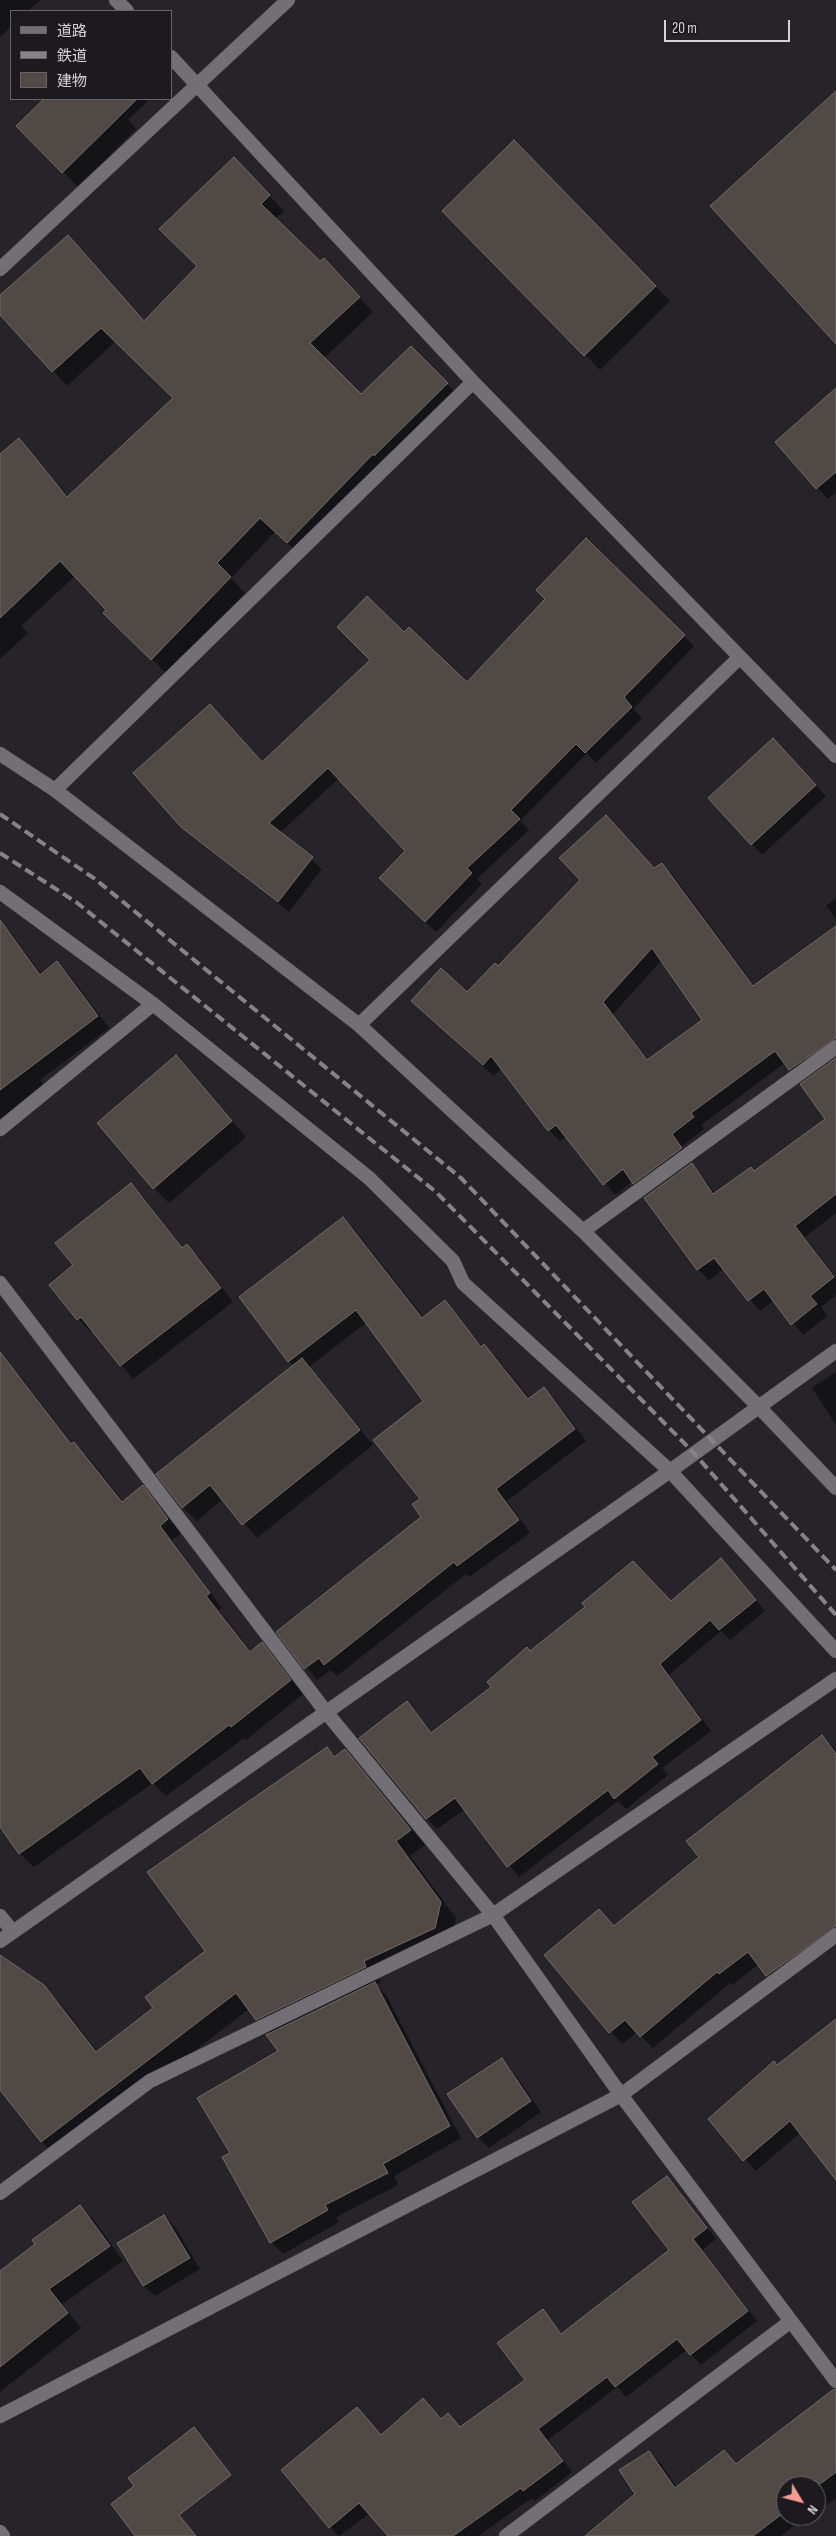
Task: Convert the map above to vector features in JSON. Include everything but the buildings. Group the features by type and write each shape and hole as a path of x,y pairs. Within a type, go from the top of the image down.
{"street":[{"path":"116,0 126,10"},
{"path":"0,269 288,0"},
{"path":"172,58 473,382 836,756"},
{"path":"55,790 473,382"},
{"path":"358,1025 740,657"},
{"path":"0,754 55,790 358,1025 583,1231 760,1407 836,1488"},
{"path":"0,892 153,1004 369,1178 454,1260 463,1282 670,1471 836,1651"},
{"path":"0,1129 153,1004"},
{"path":"583,1231 836,1047"},
{"path":"0,1283 326,1712 493,1914 621,2095 836,2382"},
{"path":"0,1942 670,1471 836,1351"},
{"path":"0,2193 150,2081 493,1914 836,1679"},
{"path":"0,1916 13,1932"},
{"path":"0,2416 621,2095 836,1935"},
{"path":"506,2536 791,2321"},
{"path":"0,2532 3,2536"}],"railway":[{"path":"0,814 95,879 461,1178 836,1570"},
{"path":"0,853 76,902 436,1192 693,1452 836,1615"}]}
